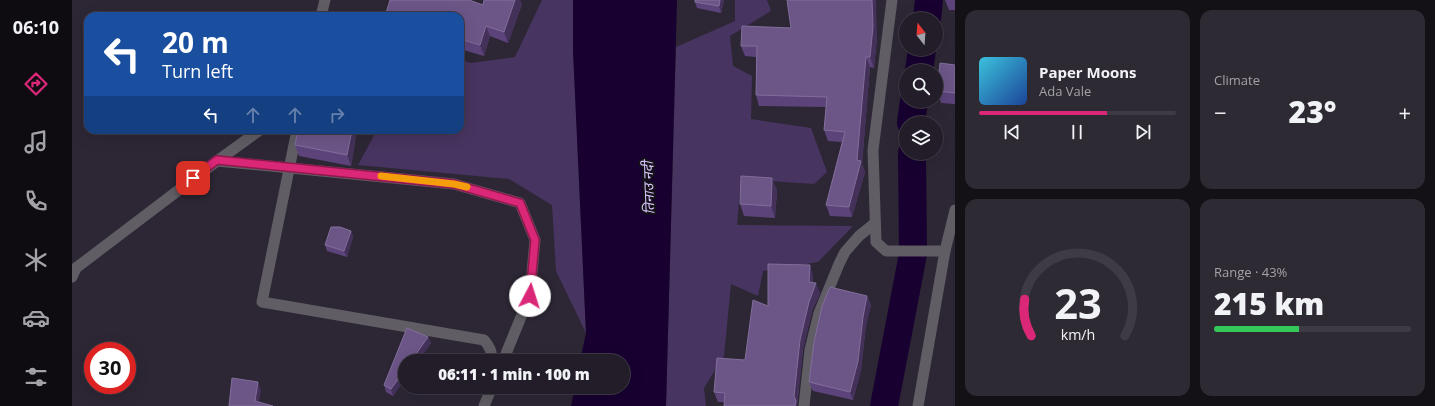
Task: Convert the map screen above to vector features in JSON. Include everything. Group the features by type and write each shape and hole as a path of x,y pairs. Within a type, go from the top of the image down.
{"street":[{"path":"321,12 325,0"},
{"path":"892,0 873,150 876,242 886,251 945,250"},
{"path":"72,277 76,268 217,160 254,134"},
{"path":"296,134 262,302 484,340 490,347 492,354"},
{"path":"217,160 454,184 520,203 535,240 530,296 506,354"},
{"path":"918,406 945,250 955,210"},
{"path":"804,406 810,350 820,313 839,264 846,252 859,236 875,223"},
{"path":"479,406 482,394"},
{"path":"484,406 489,394"}],"shaded area":[{"path":"542,0 573,0 573,50 586,333 556,271 552,205 509,179 358,165 375,134 464,134 464,61 471,63 515,57"},
{"path":"735,0 767,0 771,11 730,36 733,66 752,76 751,119 811,128 827,172 814,184 741,179 737,225 853,226 818,262 763,271 758,296 731,284 724,356 704,388 706,406 666,406 676,47 735,21"}],"water":[{"name":"तिनाउ नदी","path":"573,0 677,0 666,406 571,406 574,394 630,394 630,354 582,354 586,333 573,50"}],"building":[{"path":"390,0 469,0 483,5 484,0 515,0 504,32 486,26 480,45 464,40 464,12 386,12"},
{"path":"695,0 720,0 719,6 695,2"},
{"path":"787,0 872,0 873,27 870,57 866,57 857,160 861,161 849,207 826,205 845,132 824,130 827,97 756,95 757,46 741,46 742,26 791,28"},
{"path":"940,63 955,65 955,93 943,92 943,64"},
{"path":"297,134 351,134 347,155 295,145"},
{"path":"741,176 772,178 771,206 740,204"},
{"path":"331,227 340,227 351,231 344,251 325,245"},
{"path":"768,264 810,265 809,282 816,283 809,302 800,340 794,396 796,401 795,406 724,406 725,393 714,392 717,358 745,360 753,300 768,306"},
{"path":"830,287 867,296 858,361 850,392 809,382 814,342 822,306"},
{"path":"407,328 428,337 416,354 398,354 398,380 391,389 384,385"},
{"path":"232,378 258,382 255,401 273,406 229,406"}],"waterway":[{"path":"928,12 929,0"},
{"path":"920,64 921,56"},
{"path":"912,116 913,108"},
{"path":"884,406 913,254 912,160"}],"slow traffic":[{"path":"381,176 454,184 467,187"}],"route":[{"path":"193,178 217,160 454,184 520,203 535,240 530,296"}]}
